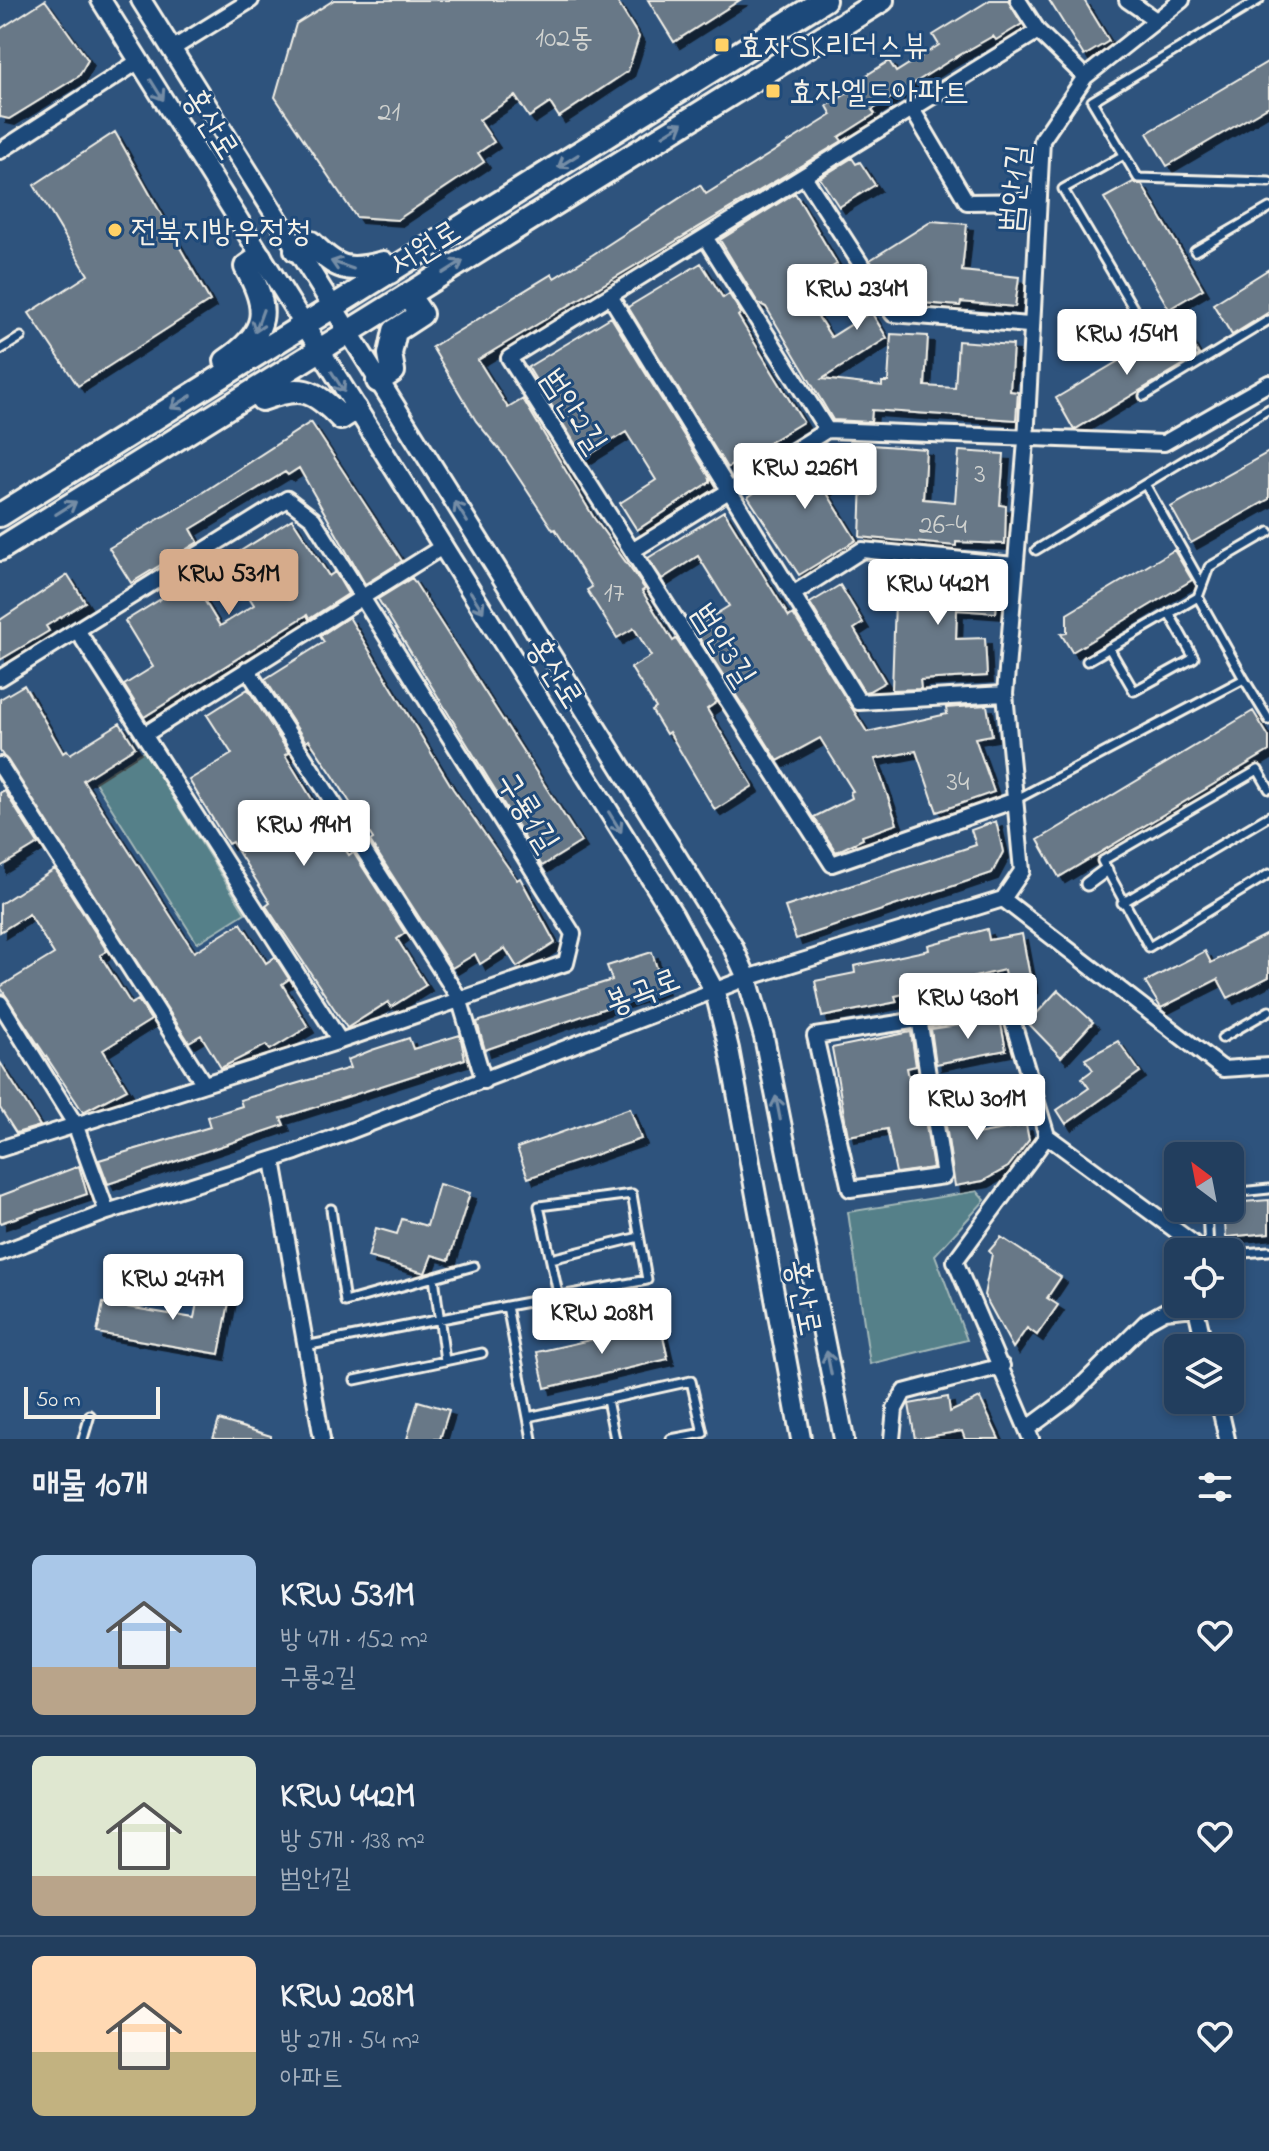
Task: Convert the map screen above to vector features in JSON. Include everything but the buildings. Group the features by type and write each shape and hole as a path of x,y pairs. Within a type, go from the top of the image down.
{"main road":[{"name":"서원로","path":"0,515 824,0"},
{"name":"서원로","path":"0,549 882,0"},
{"path":"296,250 311,243 336,266 358,270 383,263 390,272"},
{"path":"222,377 216,367 242,350 260,326 264,305 246,267 260,257"},
{"path":"378,381 393,371 390,354 395,331 421,314 408,295"},
{"path":"256,390 262,399 291,389 320,396 341,418 355,409"}],"street":[{"name":"홍산로","path":"101,0 673,914 715,992 729,1049 801,1439"},
{"name":"홍산로","path":"141,0 732,945 747,978 764,1037 844,1439"},
{"path":"172,49 251,0"},
{"path":"1018,0 1038,31 1085,77"},
{"path":"1127,0 1156,20"},
{"name":"범안1길","path":"1003,899 1022,871 1005,694 1026,441 1029,325 1042,140 1085,77 1182,0"},
{"name":"범안2길","path":"632,551 509,358 1038,31"},
{"path":"0,151 139,61"},
{"path":"912,109 967,202 1038,201"},
{"path":"804,176 893,314 1029,325"},
{"path":"705,237 827,430"},
{"path":"610,296 859,702 1005,694"},
{"path":"632,551 827,430 1026,441 1164,443 1269,383"},
{"path":"0,678 287,499 313,519 362,597"},
{"path":"144,735 442,547"},
{"path":"793,594 862,550 1014,565"},
{"name":"범안3길","path":"632,551 832,864 1013,801"},
{"name":"구룡1길","path":"0,1149 340,1041 566,963 573,934 362,597"},
{"path":"77,630 340,1041"},
{"path":"247,669 459,998 484,1081"},
{"path":"0,765 204,1084"},
{"path":"1087,884 1106,870"},
{"path":"1003,899 1223,1069 1269,1066"},
{"name":"봉곡로","path":"0,1253 107,1212 273,1160 747,978 1003,899"},
{"path":"0,1003 75,1124 107,1212"},
{"path":"919,1018 944,1176 850,1189 815,1036 919,1018 1008,1006 1047,1136 1186,1238"},
{"path":"1047,1136 955,1261 1029,1434 1147,1321 1164,1312"},
{"path":"273,1160 322,1439"},
{"path":"892,1439 895,1409 904,1392 1002,1366"},
{"path":"1221,1414 1227,1439"}],"lane":[{"path":"1259,0 1092,101 1138,178 1269,182"},
{"path":"1087,349 1139,318 1063,189 1124,155"},
{"path":"1195,251 1269,208"},
{"path":"1144,396 1269,320"},
{"path":"0,350 21,337"},
{"path":"1036,550 1269,409"},
{"path":"1145,484 1202,585"},
{"path":"1087,661 1198,597 1209,567 1269,532"},
{"path":"1198,597 1269,720"},
{"path":"1109,648 1134,691 1194,658 1169,613"},
{"path":"1013,801 1244,679"},
{"path":"1269,789 1258,770 1102,861 1122,903 1149,947 1269,874"},
{"path":"1122,903 1269,816"},
{"path":"1222,1038 1269,1011"},
{"path":"1244,1192 1269,1189"},
{"path":"305,1346 440,1321 507,1306 559,1298 647,1280 632,1194 539,1206 559,1298"},
{"path":"331,1209 345,1302 474,1266"},
{"path":"551,1259 639,1237"},
{"path":"1244,1253 1269,1251"},
{"path":"434,1277 445,1361"},
{"path":"507,1306 532,1439"},
{"path":"355,1380 482,1353"},
{"path":"528,1417 691,1381 703,1433 671,1439"},
{"path":"607,1400 615,1439"},
{"path":"83,1439 90,1415"}],"green space":[{"path":"144,751 245,913 197,943 95,782"},
{"path":"977,1191 985,1200 935,1255 967,1340 870,1364 848,1212"}],"place":[{"name":"효자SK리더스뷰","path":"722,45"},
{"name":"효자엘드아파트","path":"773,91"},
{"name":"전북지방우정청","path":"115,230"}]}
